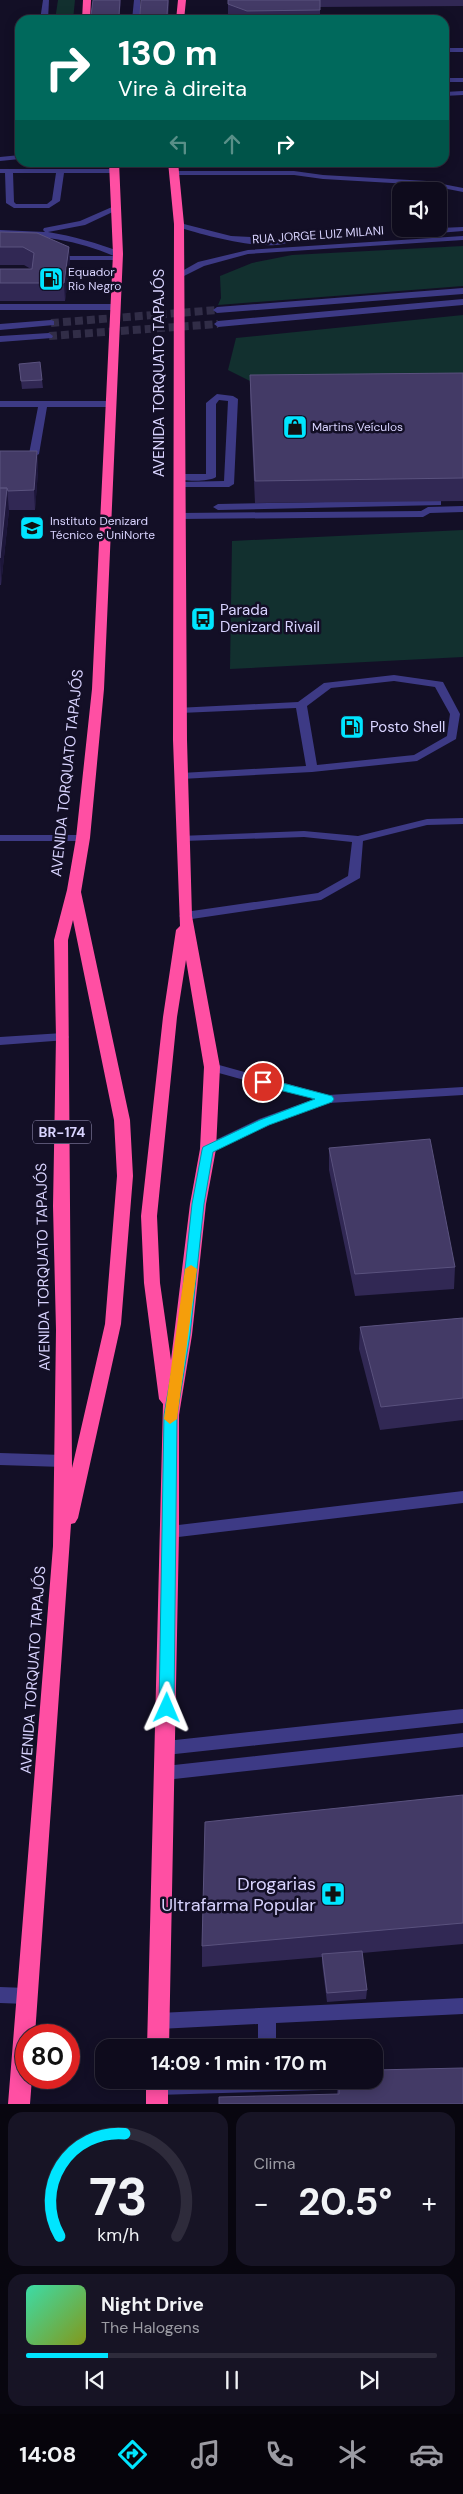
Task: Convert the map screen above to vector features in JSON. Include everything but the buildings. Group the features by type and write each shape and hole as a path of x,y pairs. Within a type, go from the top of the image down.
{"highway":[{"path":"180,15 182,0"},
{"name":"AVENIDA TORQUATO TAPAJÓS","path":"19,2104 62,1546 64,1330 61,1206 63,1037 61,940 74,890 83,838 98,689 118,256 114,167"},
{"name":"AVENIDA TORQUATO TAPAJÓS","path":"158,2039 166,1748 170,1415 184,1335 198,1204 208,1150 212,1067 185,916 180,710 179,224 174,168"},
{"path":"62,1546 113,1324 125,1176 122,1120 74,890"},
{"path":"170,1415 152,1284 149,1216 170,1017 185,916"}],"street":[{"path":"44,15 46,0"},
{"path":"80,0 87,4"},
{"path":"136,15 137,0"},
{"path":"449,50 463,50"},
{"path":"449,80 463,80"},
{"path":"449,94 463,93"},
{"path":"0,159 15,158"},
{"path":"60,171 56,201 49,206 14,206 10,203 4,171 60,171 114,167"},
{"path":"174,168 294,173 332,178 427,183 463,190"},
{"path":"0,232 32,232 70,226 115,209"},
{"name":"RUA JORGE LUIZ MILANI","path":"179,224 222,239 244,242 463,229"},
{"path":"32,232 70,238 118,256"},
{"name":"RUA JORGE LUIZ MILANI","path":"178,275 201,264 248,252 463,238"},
{"path":"54,258 118,256"},
{"path":"217,310 463,291"},
{"path":"218,324 463,302"},
{"path":"0,307 116,307"},
{"path":"0,327 50,323"},
{"path":"0,339 49,336"},
{"path":"217,397 233,399 229,484 179,481 211,477 210,403 217,397"},
{"path":"0,404 111,404"},
{"path":"34,454 43,404"},
{"path":"180,512 463,502"},
{"path":"180,512 423,514 428,510 463,509"},
{"path":"180,710 301,705 328,685 394,678 439,684 459,714 457,737 417,758 312,769 181,776"},
{"path":"301,705 312,769"},
{"path":"183,838 304,834 358,839 427,822 463,821"},
{"path":"0,838 83,838"},
{"path":"185,916 321,896 354,878 358,839"},
{"path":"0,1041 63,1037"},
{"path":"212,1067 328,1099"},
{"path":"208,1150 264,1122 328,1099 463,1091"},
{"path":"0,1459 63,1461"},
{"path":"170,1532 463,1497"},
{"path":"166,1748 463,1716"},
{"path":"165,1773 463,1740"},
{"path":"0,1995 27,1996"},
{"path":"159,2022 463,2006"},
{"path":"267,2016 267,2039"},
{"path":"157,2090 171,2089"}],"green space":[{"path":"58,0 75,0 74,15 56,15"},
{"path":"463,246 463,286 218,305 221,298 220,276 252,263 292,255"},
{"path":"463,315 463,375 252,382 228,370 236,338"},
{"path":"463,530 463,657 230,669 232,541"}],"tunnel":[{"path":"51,323 217,310"},
{"path":"49,336 218,324"}],"slow traffic":[{"path":"170,1419 184,1335 191,1269"}],"place":[{"name":"Equador Rio Negro","path":"51,279"},
{"name":"Martins Veículos","path":"295,427"},
{"name":"Instituto Denizard Técnico e UniNorte","path":"32,528"},
{"name":"Parada Denizard Rivail","path":"203,619"},
{"name":"Posto Shell","path":"352,727"},
{"name":"Drogarias Ultrafarma Popular","path":"333,1894"}],"route":[{"path":"167,1708 170,1415 184,1335 198,1204 208,1150 264,1122 328,1099 263,1082"}]}
